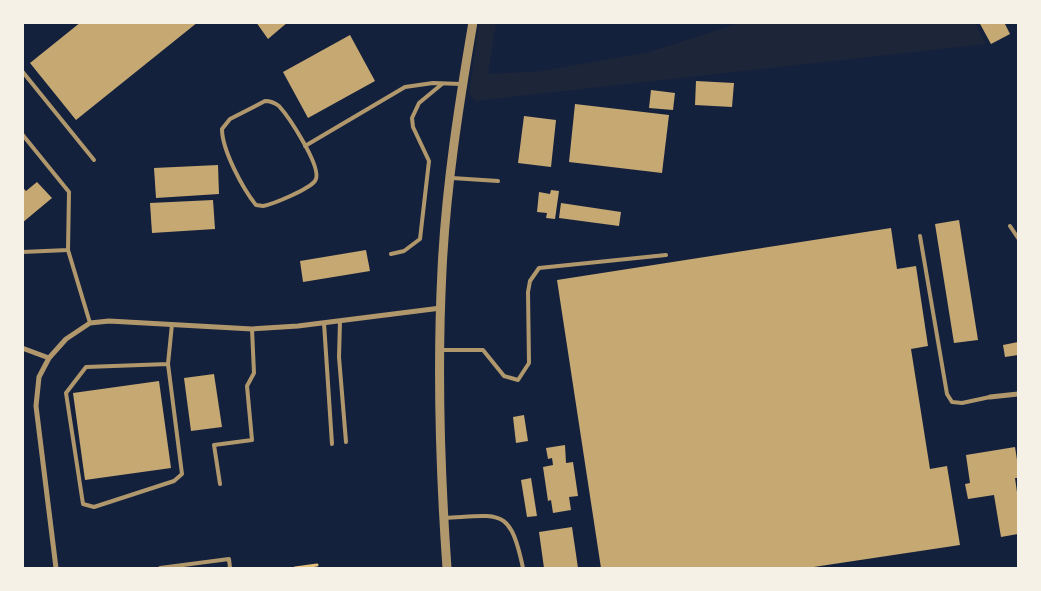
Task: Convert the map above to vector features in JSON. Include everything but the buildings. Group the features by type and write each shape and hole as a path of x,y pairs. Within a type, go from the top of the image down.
{"street":[{"path":"447,568 440,350 442,268 462,84 473,22"},
{"path":"56,568 36,406 39,377 49,358 66,339 90,323 109,321 252,329 324,323 441,308"},
{"path":"22,348 49,358"},
{"path":"990,398 1018,394"}],"lane":[{"path":"22,71 94,160"},
{"path":"391,254 404,251 420,239 429,161 413,126 412,118 419,102 442,84"},
{"path":"305,146 405,87 462,84"},
{"path":"265,101 270,101 278,106 305,146 317,169 316,180 270,205 256,205 250,197 224,144 222,129 230,119 265,101"},
{"path":"22,134 69,192 68,250 90,323"},
{"path":"452,178 498,182"},
{"path":"1010,226 1018,238"},
{"path":"920,236 947,394 952,402 990,398"},
{"path":"22,252 68,250"},
{"path":"440,350 483,350 504,376 518,380 529,363 528,292 530,281 540,268 666,255"},
{"path":"340,321 339,357 346,442"},
{"path":"324,323 332,444"},
{"path":"168,364 86,367 66,393 83,504 94,507 174,482 182,474 168,364 172,324"},
{"path":"220,484 214,445 252,440 247,386 254,373 252,329"},
{"path":"444,518 493,516 501,519 517,539 523,568"},
{"path":"160,568 229,559 230,568"}],"path":[{"path":"294,568 317,565"}],"shaded area":[{"path":"479,23 496,23 488,74 542,71 649,52 740,23 975,23 986,44 475,101 469,93"}]}
